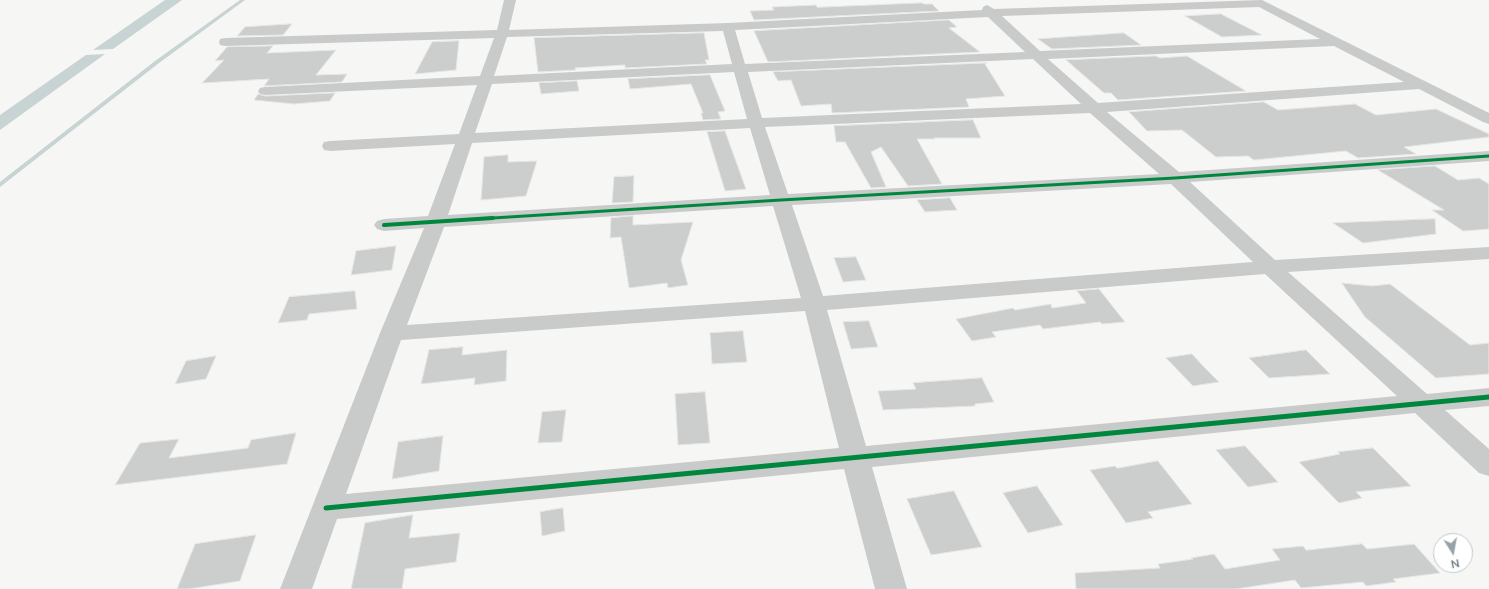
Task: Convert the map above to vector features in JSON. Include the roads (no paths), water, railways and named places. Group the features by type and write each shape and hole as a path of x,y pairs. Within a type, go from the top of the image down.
{"street":[{"path":"296,589 392,333 436,222 502,34 510,0"},
{"path":"977,0 1038,54 1094,108 1175,178 1270,267 1489,465"},
{"path":"224,42 728,26 1257,2 1420,85 1489,118"},
{"path":"728,26 756,123 814,304 891,589"},
{"path":"265,91 1038,54 1336,42"},
{"path":"330,146 465,140 756,123 1094,108 1420,85"},
{"path":"384,225 781,200 1175,178 1489,156"},
{"path":"392,333 814,304 1270,267 1489,253"},
{"path":"326,508 856,456 1489,397"}],"waterway":[{"path":"0,185 157,62 243,0"}]}
